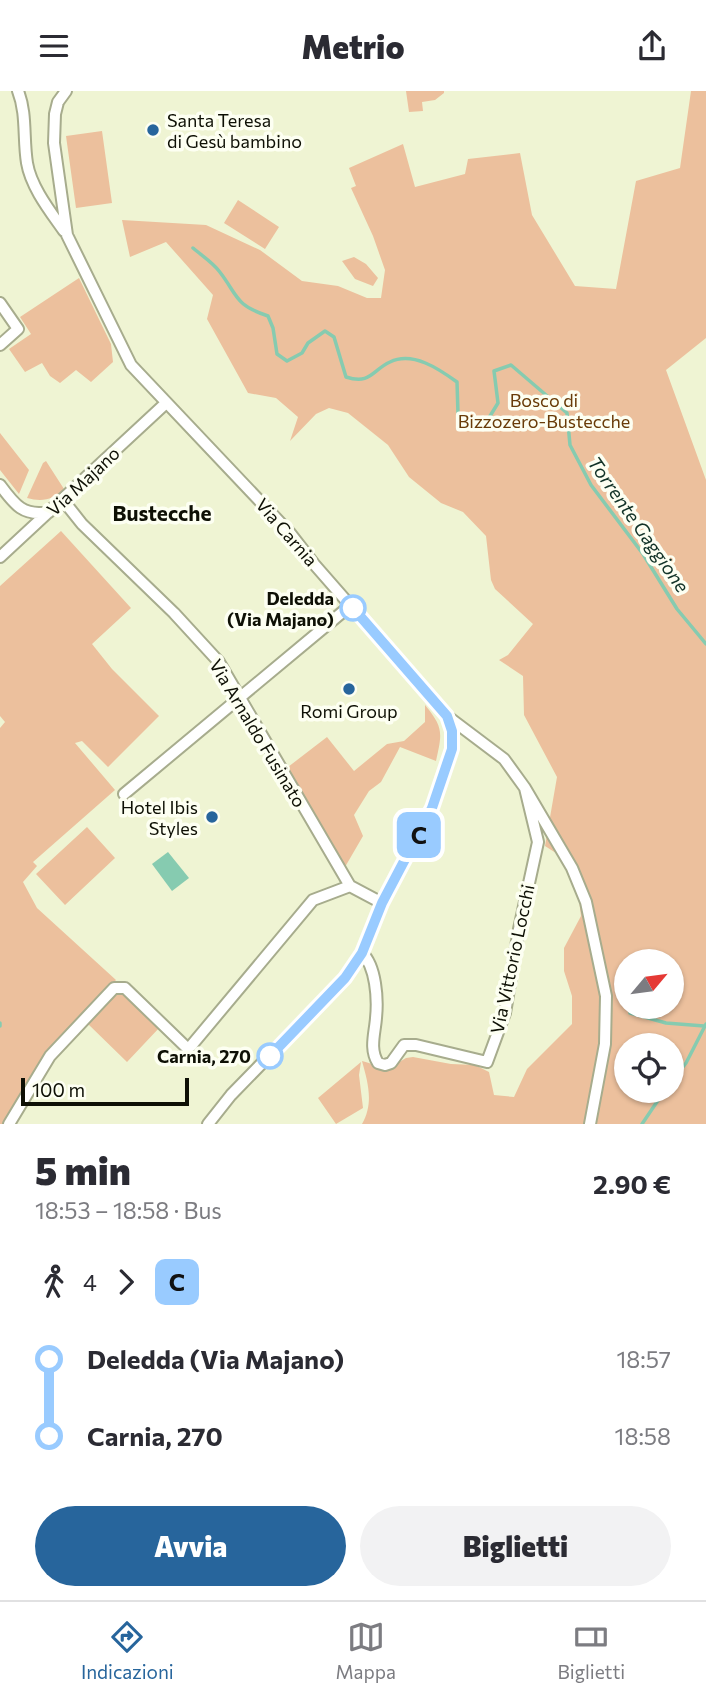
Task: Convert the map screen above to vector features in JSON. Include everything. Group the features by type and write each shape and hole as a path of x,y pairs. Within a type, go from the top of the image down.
{"street":[{"path":"18,91 23,105 27,165 41,196 67,235"},
{"name":"Via Carnia","path":"66,91 58,102 55,114 54,143 67,235 131,365 165,404 290,533 306,555 447,716 504,759 525,788 572,868 586,902 606,996 605,1044 590,1124"},
{"path":"0,303 18,329 0,345"},
{"name":"Via Majano","path":"0,557 165,404"},
{"path":"0,485 13,503 24,511 37,515 49,512"},
{"name":"Via Arnaldo Fusinato","path":"64,500 82,524 166,604 219,662 350,886"},
{"path":"124,795 351,605"},
{"path":"208,1124 231,1095 345,978 362,953 382,903 432,808 452,749 452,731 447,716"},
{"name":"Via Vittorio Locchi","path":"362,953 370,960 374,987 376,1016 373,1050 378,1063 391,1063 404,1045 416,1045 487,1062 505,1013 519,929 538,842 525,788"},
{"path":"9,1124 50,1056 114,988 125,988 187,1048 313,900 320,895 350,886 382,903"}],"green space":[{"path":"406,91 444,93 435,100 422,102 423,111 409,112"},
{"name":"Bosco di Bizzozero-Bustecche","path":"691,91 706,91 706,338 666,370 706,480 706,1124 362,1124 369,1101 362,1061 388,1069 406,1058 413,1057 475,1065 489,1072 494,1095 514,1097 527,1069 572,1024 572,996 564,971 564,948 581,916 578,892 559,855 545,846 557,777 524,715 523,676 499,660 508,655 533,624 495,589 491,580 486,536 463,512 441,503 409,477 388,445 348,413 329,408 316,414 290,441 298,417 276,398 248,393 207,319 213,295 166,242 130,257 122,220 206,225 260,250 302,281 338,286 367,298 381,298 385,270 351,188 356,186 349,168 403,144 415,187 465,174 468,159 520,153 532,215 575,286 616,289 636,181 680,168"},
{"path":"102,131 112,203 76,208 66,136"},
{"path":"238,200 279,227 265,249 224,223"},
{"path":"354,257 366,264 378,278 373,286 355,279 342,261"},
{"path":"79,278 111,344 113,362 91,382 76,370 60,383 50,376 42,363 25,372 9,349 31,334 20,317"},
{"path":"0,433 29,470 19,494 0,470"},
{"path":"46,461 64,489 47,499 27,498 43,463"},
{"path":"61,531 131,608 92,644 112,669 159,716 108,767 82,741 75,743 115,790 33,862 37,866 23,882 37,908 116,980 44,1057 3,1124 0,1124 0,728 5,722 0,716 0,586"},
{"path":"425,705 440,731 436,761 400,747 381,782 369,791 354,815 363,836 345,867 288,767 327,737 354,771 387,744 404,741 425,722"},
{"path":"87,827 115,858 65,905 36,874"},
{"path":"124,992 160,1027 127,1062 87,1023 111,995"},
{"path":"361,1062 359,1075 363,1108 336,1124 318,1098"}],"shaded area":[{"path":"168,852 189,878 172,891 152,864"}],"waterway":[{"name":"Torrente Gaggione","path":"193,248 216,268 243,303 268,316 277,354 287,361 302,353 308,343 325,331 334,337 346,377 366,378 390,362 399,359 417,360 457,382 458,414 467,424 487,421 498,403 494,371 511,365 567,413 570,445 591,485 643,554 677,609 706,644"},
{"path":"652,1019 704,1026"},
{"path":"684,1066 706,1024"},
{"path":"642,1124 656,1103"}],"bus line":[{"name":"C","path":"270,1056 345,978 362,953 382,903 432,808 452,749 452,731 447,716 353,608"}],"place":[{"name":"Santa Teresa di Gesù bambino","path":"153,130"},
{"name":"Deledda (Via Majano)","path":"353,608"},
{"name":"Romi Group","path":"349,689"},
{"name":"Hotel Ibis Styles","path":"212,817"},
{"name":"Carnia, 270","path":"270,1056"}],"district":[{"name":"Bustecche","path":"162,512"}]}
